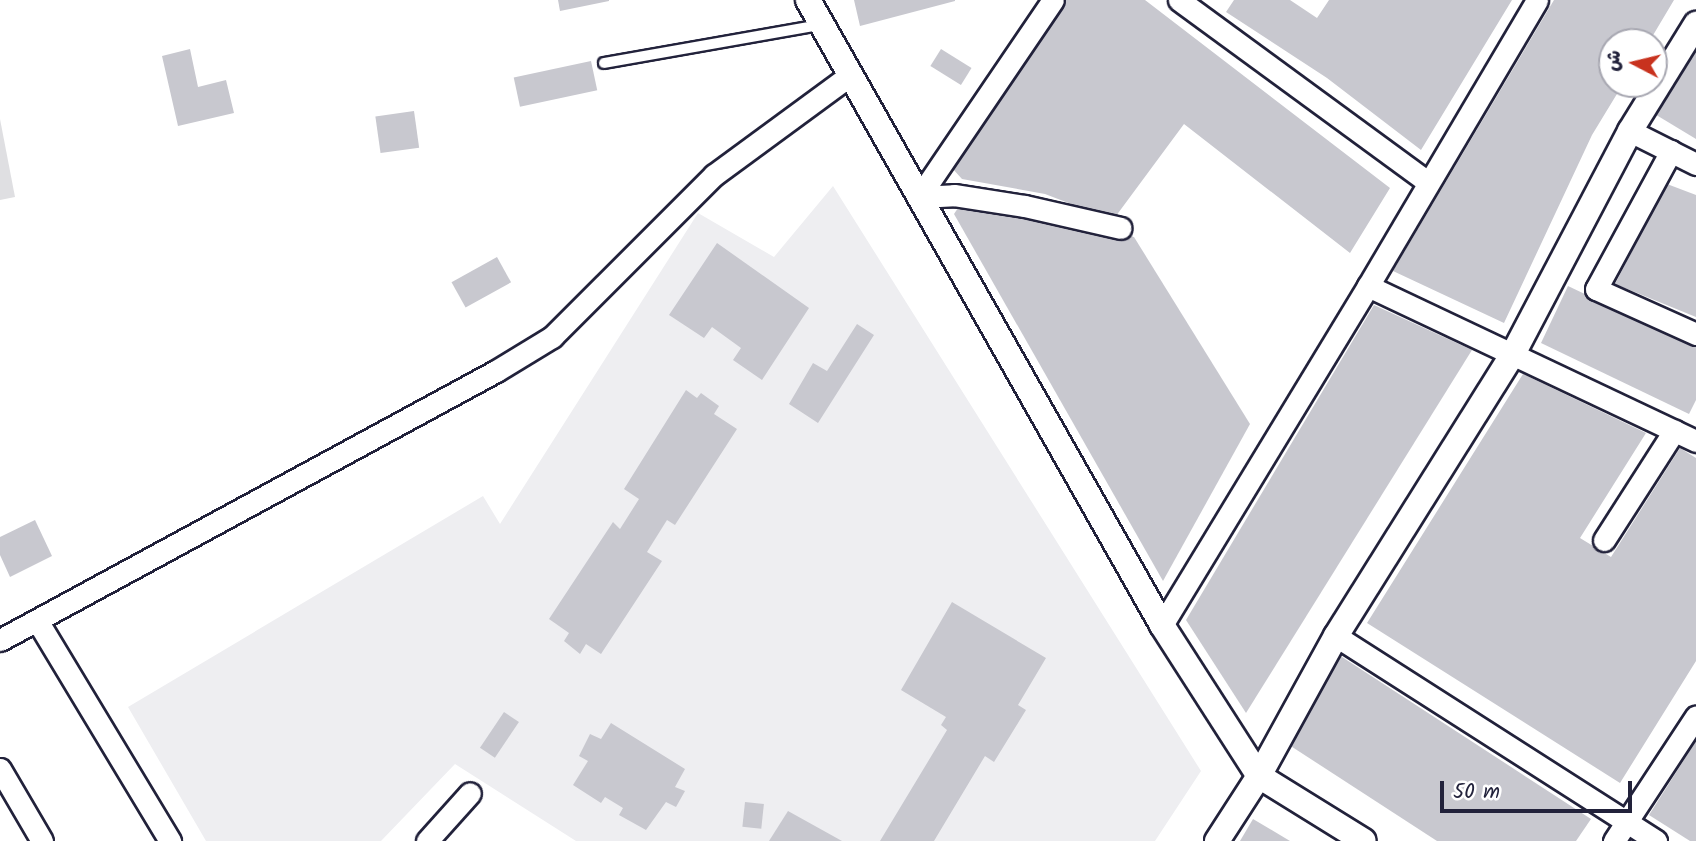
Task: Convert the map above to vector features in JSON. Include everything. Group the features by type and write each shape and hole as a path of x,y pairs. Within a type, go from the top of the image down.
{"street":[{"path":"808,0 1162,625 1259,776 1364,841"},
{"path":"919,197 1053,0"},
{"path":"1179,0 1428,183"},
{"path":"1162,625 1537,0"},
{"path":"1217,841 1259,776 1336,636 1513,354 1630,131 1696,24"},
{"path":"0,640 38,622 496,371 552,337 715,175 849,76"},
{"path":"1630,131 1696,164"},
{"path":"1671,151 1596,289 1696,334"},
{"path":"919,197 954,195 978,198 1121,228"},
{"path":"1368,285 1696,441"},
{"path":"1604,540 1674,431"},
{"path":"38,622 170,841"},
{"path":"1336,636 1656,841"},
{"path":"1614,841 1696,716"},
{"path":"0,769 42,841"},
{"path":"427,841 470,793"}],"lane":[{"path":"604,64 821,25"}],"shaded area":[{"path":"0,119 15,197 0,200"},
{"path":"833,186 1201,771 1155,841 576,841 455,764 381,841 206,841 128,707 483,496 500,524 698,213 774,257"}],"building":[{"path":"558,0 609,0 609,1 560,11"},
{"path":"854,0 955,0 955,1 860,26"},
{"path":"1065,0 1145,0 1390,188 1350,253 1184,124 1113,220 1045,194 962,179 952,168"},
{"path":"1234,0 1290,0 1317,18 1329,0 1512,0 1421,150 1327,78 1226,12"},
{"path":"1554,0 1674,0 1657,28 1598,28 1598,98 1614,98 1592,135 1504,323 1393,271"},
{"path":"1696,44 1696,139 1653,113 1662,98 1668,98 1668,89"},
{"path":"190,49 198,87 226,80 234,113 178,126 162,56"},
{"path":"941,49 972,68 961,85 930,66"},
{"path":"591,61 597,90 520,107 514,77"},
{"path":"414,111 419,148 381,153 375,116"},
{"path":"1667,184 1696,195 1696,317 1615,284"},
{"path":"962,202 1134,237 1250,424 1163,581 954,214"},
{"path":"717,243 809,308 762,380 733,360 741,348 712,327 704,338 669,315"},
{"path":"497,257 511,282 466,308 452,282"},
{"path":"1568,286 1696,347 1696,400 1689,414 1541,343"},
{"path":"1374,305 1472,350 1246,713 1186,620"},
{"path":"857,324 874,335 818,423 789,404 813,363 827,371"},
{"path":"1523,374 1646,433 1580,538 1611,557 1680,448 1696,458 1696,661 1620,783 1367,623"},
{"path":"686,390 697,398 701,393 719,406 714,414 737,429 675,525 667,520 647,552 662,561 601,654 586,644 580,654 564,641 569,633 549,619 613,522 620,529 639,499 624,489"},
{"path":"35,520 52,556 10,577 0,555 0,537"},
{"path":"952,602 1046,658 1018,705 1026,710 994,762 985,756 934,841 880,841 947,730 941,725 946,717 901,690"},
{"path":"1339,655 1591,819 1576,841 1437,841 1283,741"},
{"path":"504,712 519,722 495,758 480,748"},
{"path":"611,723 685,769 675,787 685,791 676,807 666,802 646,830 619,815 623,808 605,797 601,803 573,785 588,761 579,756 590,734 601,739"},
{"path":"1696,741 1696,841 1690,841 1649,815"},
{"path":"745,802 764,804 761,829 742,827"},
{"path":"788,811 842,841 769,841"},
{"path":"1253,819 1290,841 1240,841"}]}
